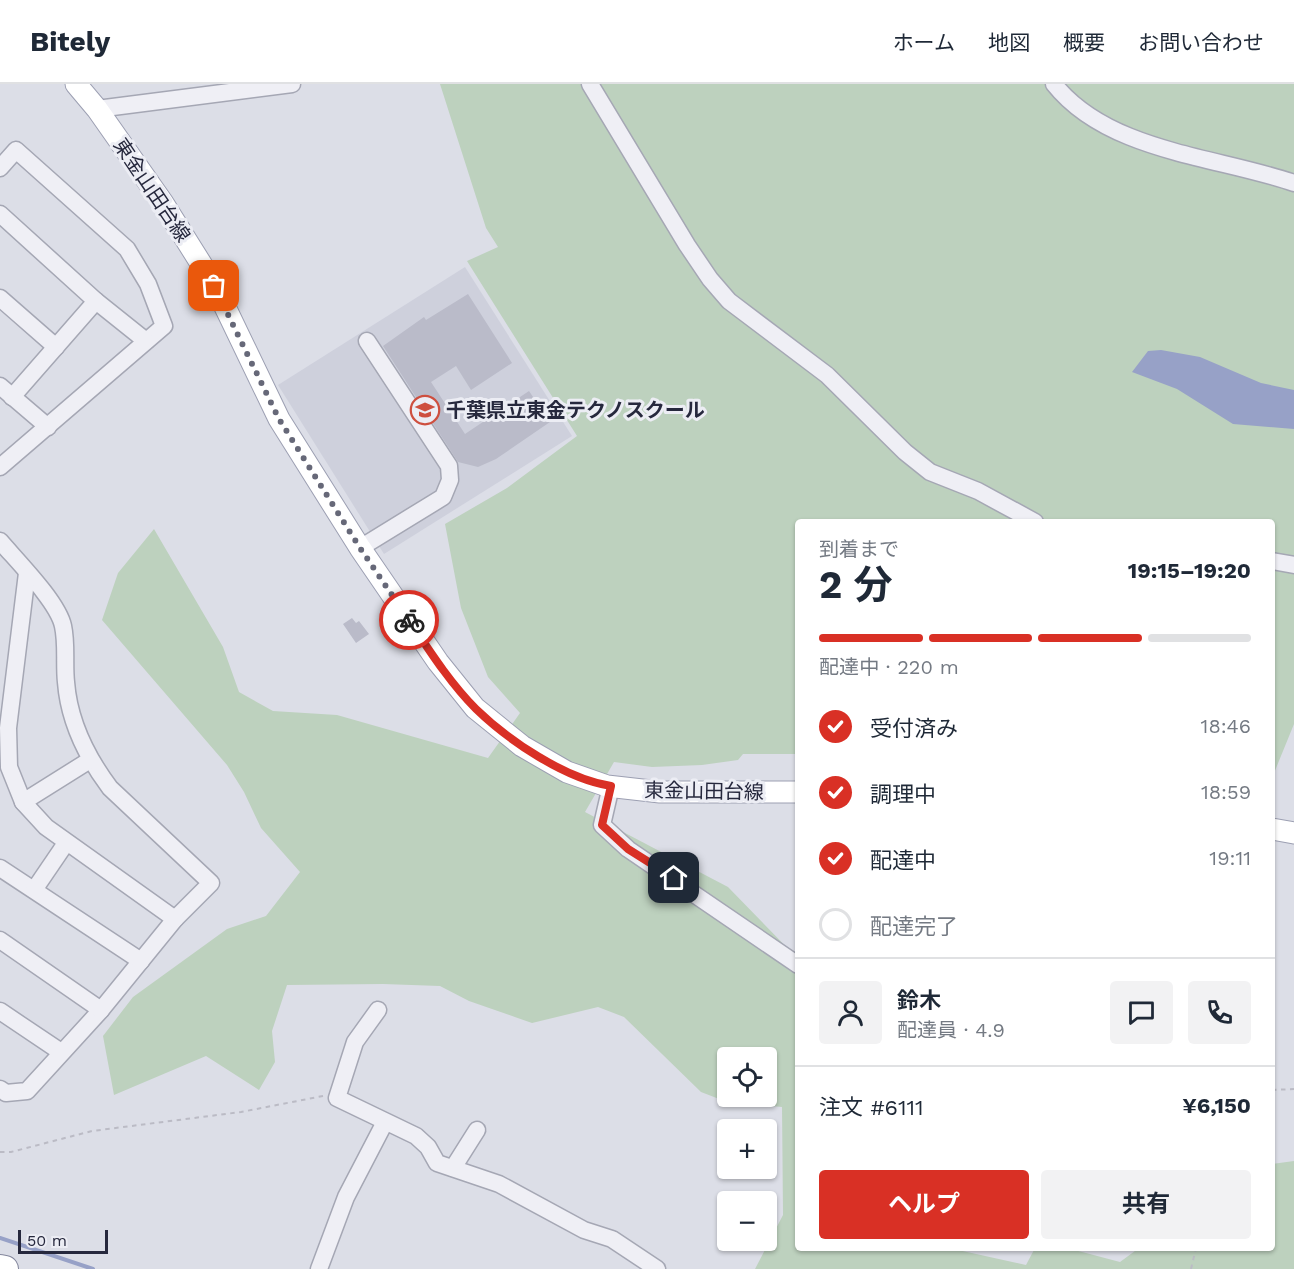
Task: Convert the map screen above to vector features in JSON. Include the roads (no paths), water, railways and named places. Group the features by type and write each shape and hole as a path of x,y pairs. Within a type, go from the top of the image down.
{"highway":[{"path":"0,1268 5,1269"}],"main road":[{"name":"東金山田台線","path":"76,84 97,109 163,203 214,286 279,419 360,548 438,662 475,708 522,746 567,772 611,786 660,792 795,792"},
{"path":"1275,830 1294,833"}],"street":[{"path":"97,109 292,84"},
{"path":"590,84 687,245 729,301 827,375 905,452 930,471 978,491 1029,519"},
{"path":"1054,84 1086,116 1116,131 1165,149 1238,166 1294,183"},
{"path":"0,168 16,150 127,249 148,284 164,326 0,467"},
{"path":"0,214 96,301 146,341"},
{"path":"0,298 56,347"},
{"path":"48,427 6,392 56,347 96,301"},
{"path":"360,548 442,496 450,480 449,466 367,341"},
{"path":"0,542 58,612 63,627 66,684 72,718 79,740 90,760 110,788 211,883 175,919 101,1010 27,1091 6,1093 0,1089"},
{"path":"1275,562 1294,565"},
{"path":"27,573 4,727 9,767 22,802 46,827 66,843 175,919"},
{"path":"22,802 90,760"},
{"path":"611,786 602,825 628,849 795,962"},
{"path":"34,890 66,843"},
{"path":"0,868 141,961"},
{"path":"0,940 101,1010"},
{"path":"378,1010 355,1042 337,1098 416,1136 428,1147 437,1163 499,1184 584,1230 612,1239 657,1269"},
{"path":"0,1011 61,1052"},
{"path":"319,1269 346,1197 386,1122"},
{"path":"453,1168 477,1130"}],"water":[{"path":"1161,350 1200,357 1261,383 1294,390 1294,429 1233,424 1177,389 1132,372 1148,351"}],"waterway":[{"path":"0,1238 93,1269"}],"place":[{"name":"千葉県立東金テクノスクール","path":"425,410"}]}
